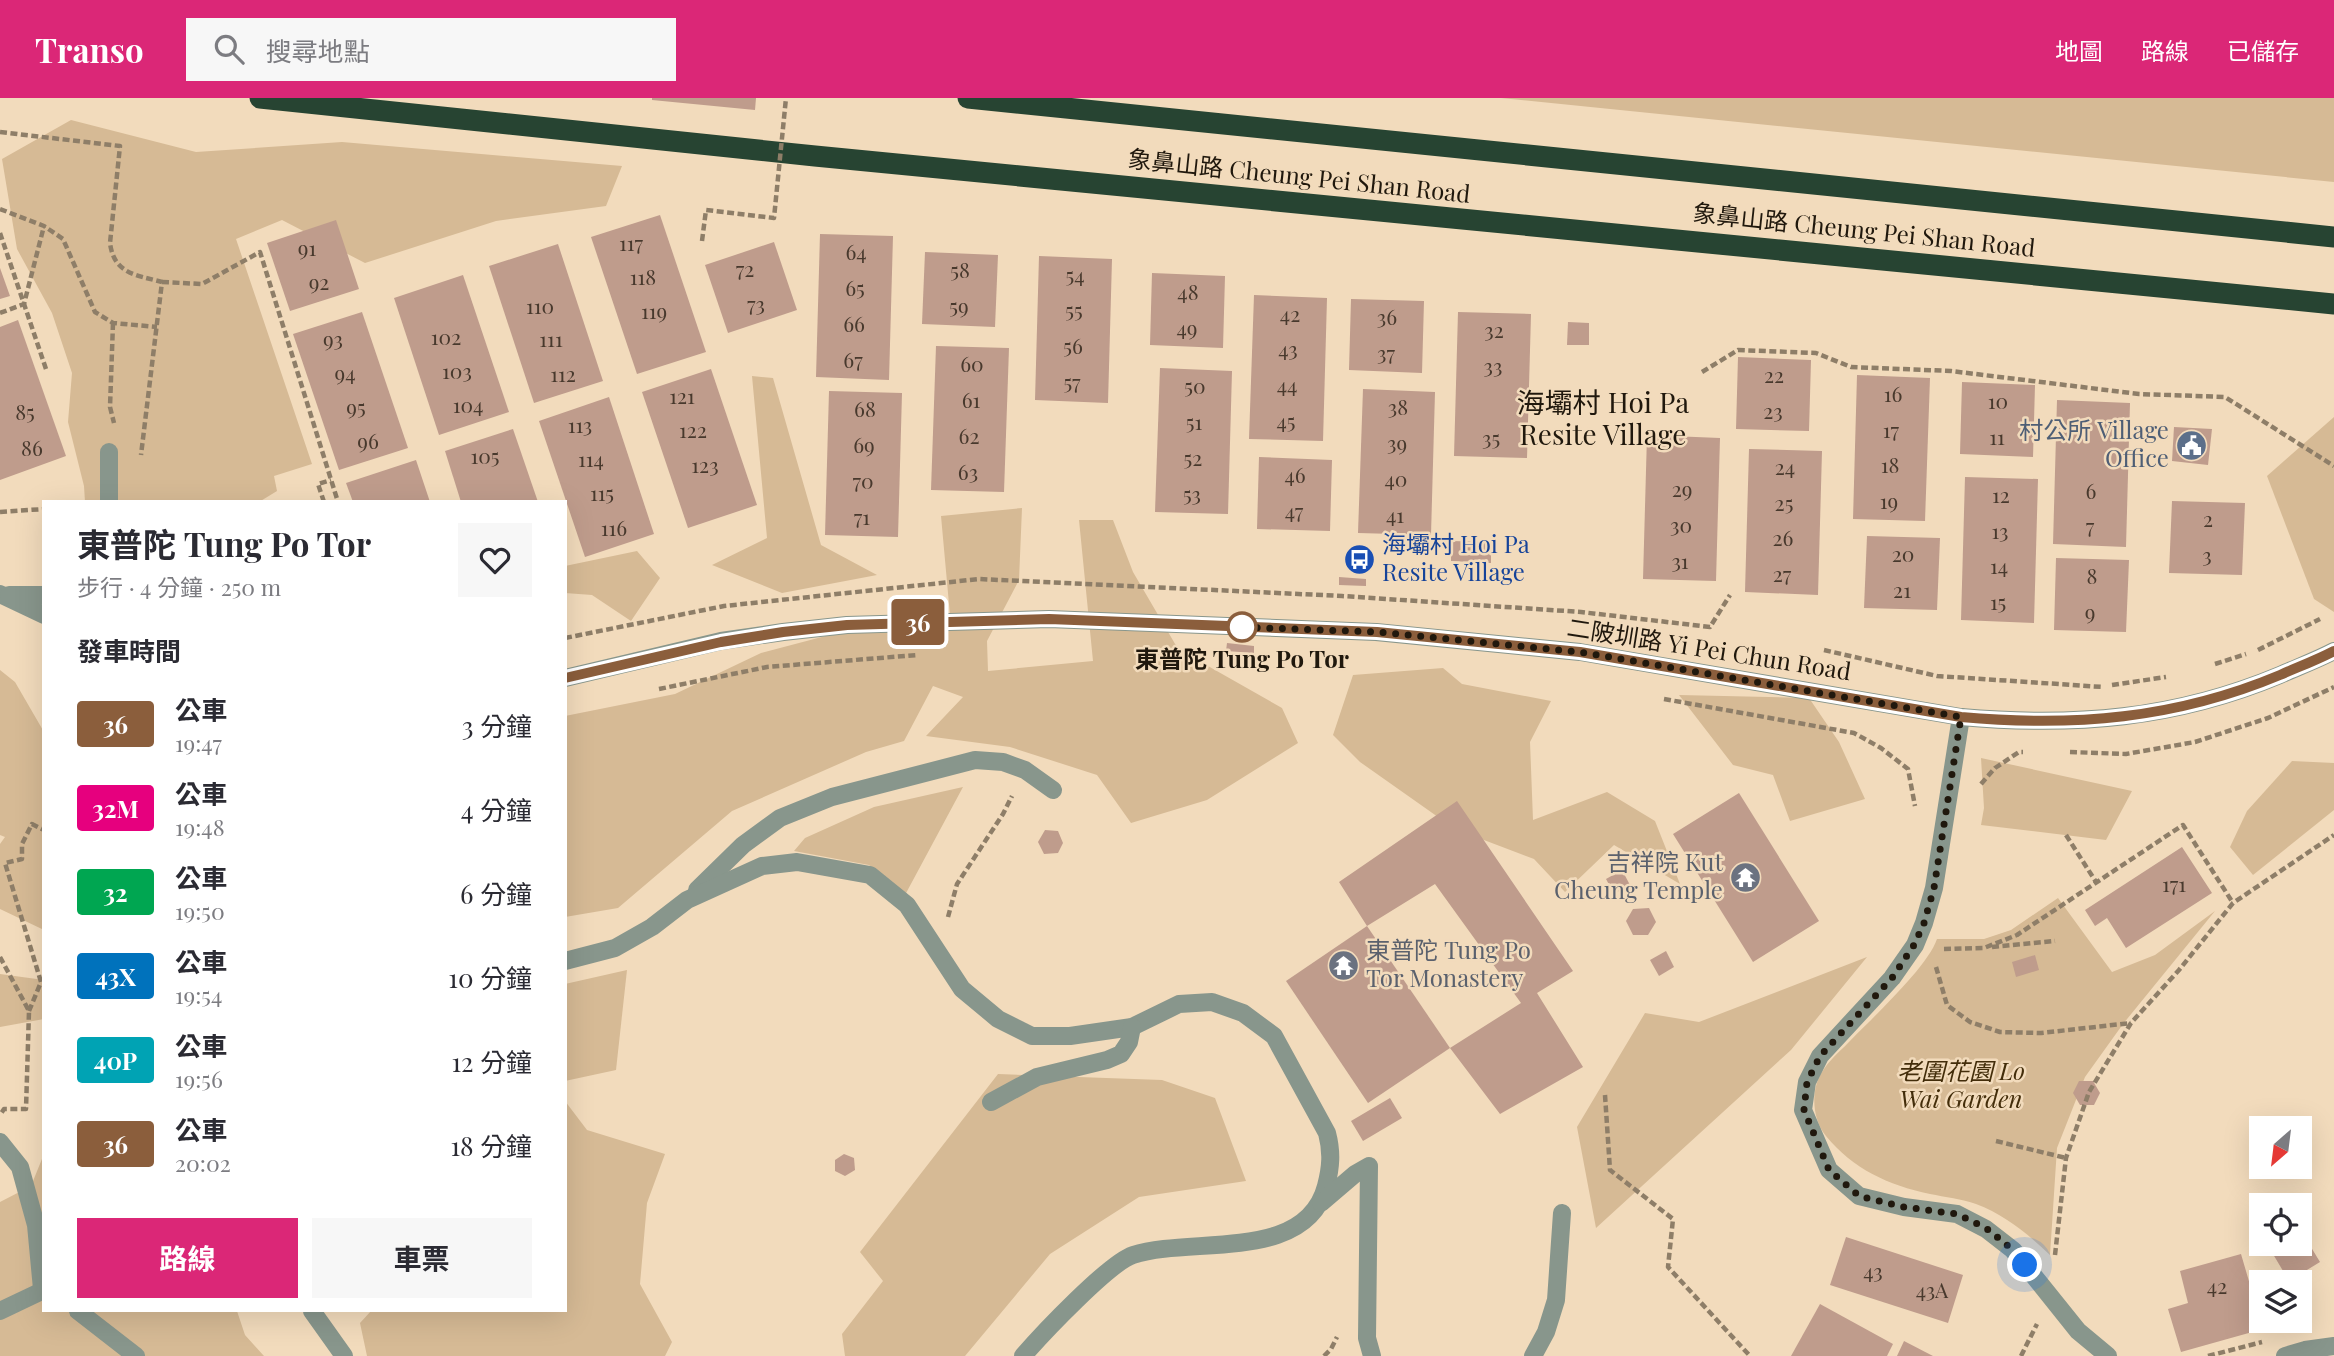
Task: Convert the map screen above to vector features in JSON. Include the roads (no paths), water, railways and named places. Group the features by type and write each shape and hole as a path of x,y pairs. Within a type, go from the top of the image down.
{"highway":[{"name":"象鼻山路 Cheung Pei Shan Road","path":"260,98 829,157 2334,304"},
{"name":"象鼻山路 Cheung Pei Shan Road","path":"968,98 2334,237"}],"street":[{"path":"109,452 109,500"},
{"path":"3,594 42,595"},
{"path":"3,594 42,614"},
{"name":"二陂圳路 Yi Pei Chun Road","path":"567,678 721,642 783,632 847,625 1049,619 1377,632 1580,652 1961,717 2013,722 2068,722 2116,719 2208,700 2255,685 2334,651"},
{"path":"1961,717 1934,888 1924,923 1914,945 1892,978 1820,1056 1807,1082 1804,1110 1829,1170 1859,1196 1904,1207 1957,1214 1986,1228 2013,1250 2078,1331 2108,1356"},
{"path":"567,960 615,948 652,927 687,900 743,845 780,818 832,797 975,760 1003,762 1025,770 1053,790"},
{"path":"687,900 762,866 797,862 870,875 907,905 961,989 998,1019 1032,1036 1070,1036 1132,1027 1179,1004 1212,1002 1243,1013 1274,1036 1327,1133 1332,1151 1321,1203"},
{"path":"991,1102 1037,1077 1121,1054 1129,1042 1132,1027"},
{"path":"0,1142 20,1167 36,1225 42,1280"},
{"path":"1023,1356 1106,1273 1130,1255 1170,1248 1264,1241 1299,1225 1355,1174 1369,1166 1367,1338 1372,1356"},
{"path":"1533,1356 1546,1332 1556,1300 1562,1213"},
{"path":"0,1311 42,1290"},
{"path":"79,1312 136,1356"},
{"path":"313,1312 344,1356"},
{"path":"2285,1356 2334,1346"}],"place":[{"name":"村公所 Village Office","path":"2192,445"},
{"name":"海壩村 Hoi Pa Resite Village","path":"1359,559"},
{"name":"東普陀 Tung Po Tor","path":"1242,627"},
{"name":"吉祥院 Kut Cheung Temple","path":"1746,877"},
{"name":"東普陀 Tung Po Tor Monastery","path":"1343,965"}],"district":[{"name":"海壩村 Hoi Pa Resite Village","path":"1603,419"}],"park label":[{"name":"老圍花園 Lo Wai Garden","path":"1961,1086"}]}
